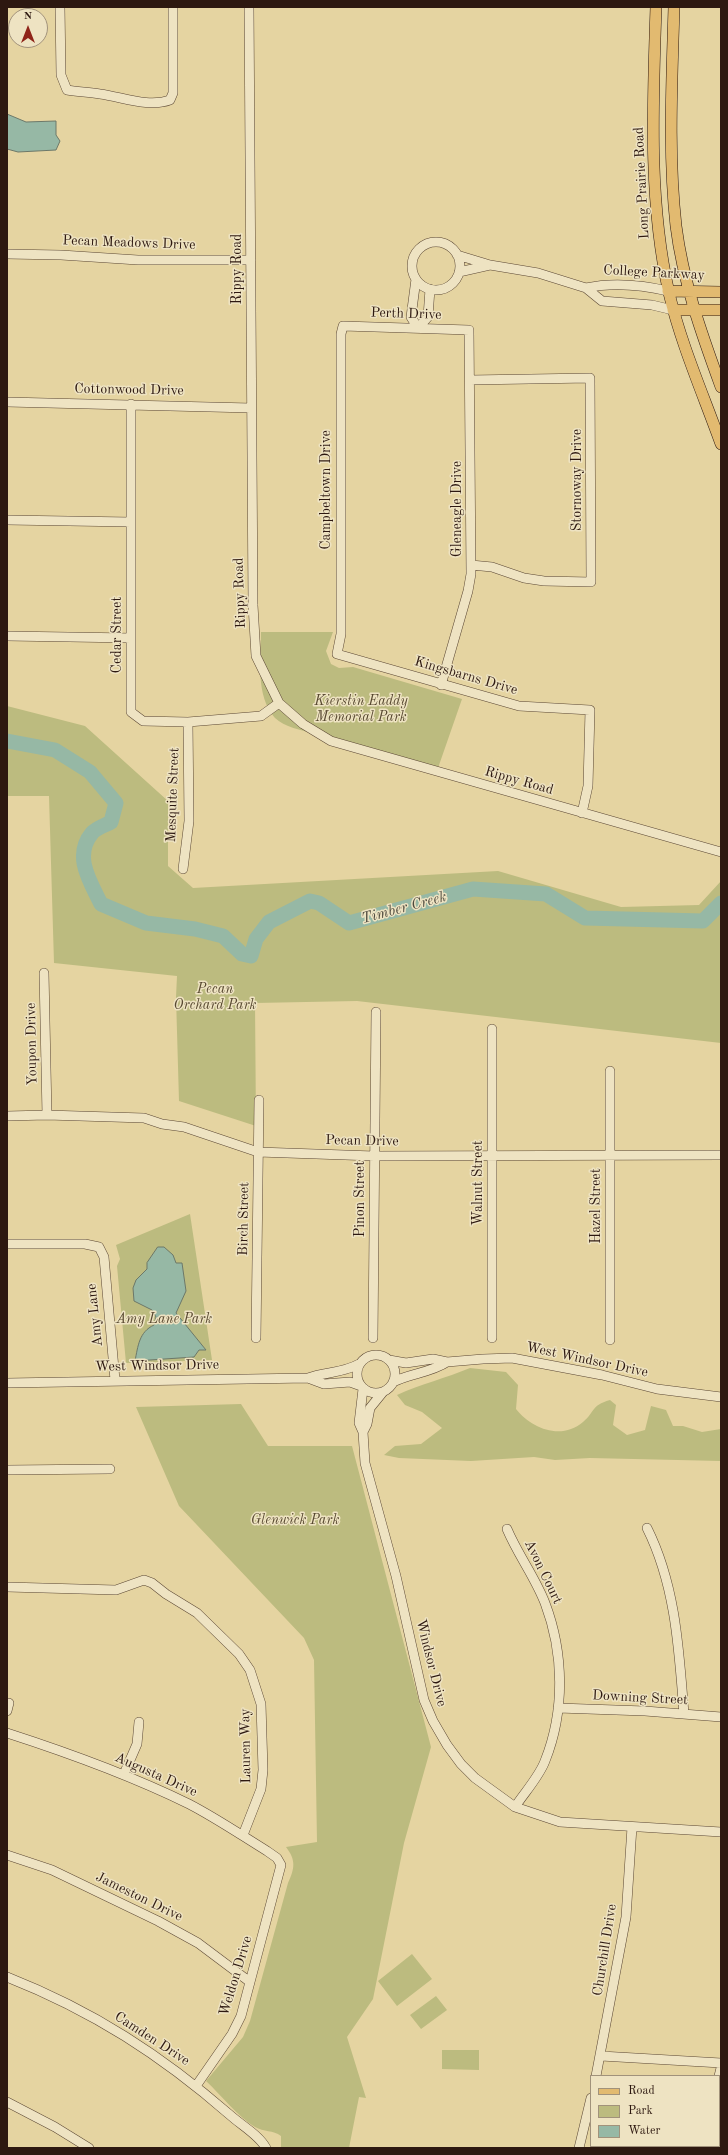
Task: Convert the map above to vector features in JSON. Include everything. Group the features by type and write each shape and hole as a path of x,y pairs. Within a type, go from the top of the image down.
{"main road":[{"name":"Long Prairie Road","path":"656,7 654,159 657,226 668,291 673,310 721,444"},
{"path":"674,7 672,161 676,227 694,311 721,387"},
{"name":"College Parkway","path":"668,291 721,292"},
{"name":"College Parkway","path":"673,310 721,310"}],"street":[{"path":"60,7 61,75 67,90 102,94 144,102 162,103 170,100 174,84 173,7"},
{"name":"Rippy Road","path":"249,7 253,605 256,656 279,703 303,724 331,741 721,852"},
{"path":"416,279 420,284 430,289 442,289 448,286 456,278 459,272 456,255 444,244 433,243 423,246 416,253 412,263 416,279 411,317 418,328 428,317 430,289"},
{"name":"Pecan Meadows Drive","path":"7,254 61,255 138,260 250,260"},
{"name":"College Parkway","path":"456,255 490,265 538,273 586,288 602,301 652,305 673,310"},
{"path":"459,272 490,265"},
{"name":"College Parkway","path":"586,288 603,284 652,287 668,291"},
{"name":"Perth Drive","path":"343,326 469,330"},
{"name":"Campbeltown Drive","path":"337,654 341,634 341,334 343,326"},
{"name":"Gleneagle Drive","path":"441,685 468,591 471,565 469,330"},
{"name":"Stornoway Drive","path":"470,380 590,378 591,582 544,581 524,578 492,567 471,565"},
{"name":"Cottonwood Drive","path":"7,402 251,408"},
{"name":"Cedar Street","path":"131,404 131,712 143,720 188,722 261,716 279,703"},
{"path":"7,520 131,522"},
{"path":"7,636 131,638"},
{"name":"Kingsbarns Drive","path":"337,654 441,685 519,706 590,710 588,786 582,813"},
{"name":"Mesquite Street","path":"183,869 189,821 188,722"},
{"name":"Youpon Drive","path":"44,973 48,1115"},
{"name":"Pinon Street","path":"373,1338 376,1012"},
{"name":"Walnut Street","path":"492,1029 492,1338"},
{"name":"Hazel Street","path":"610,1071 610,1340"},
{"name":"Birch Street","path":"256,1338 259,1100"},
{"name":"Pecan Drive","path":"7,1116 48,1115 144,1118 162,1124 184,1126 258,1152 374,1156 721,1155"},
{"name":"Amy Lane","path":"7,1244 85,1244 99,1247 104,1257 115,1380"},
{"name":"West Windsor Drive","path":"7,1383 115,1380 308,1378 347,1370 359,1364 362,1359 373,1354 384,1356 389,1360 406,1363 433,1359 447,1362 483,1358 512,1358 602,1375 657,1389 721,1397"},
{"path":"389,1360 395,1373 393,1382"},
{"name":"West Windsor Drive","path":"308,1378 324,1384 350,1382 374,1393 383,1392 393,1382 409,1374 436,1370 447,1362"},
{"path":"359,1364 356,1373 362,1388"},
{"name":"Windsor Drive","path":"362,1388 359,1422 362,1432 365,1463 396,1576 424,1700 432,1721 447,1745 475,1778 515,1807 560,1822 721,1832"},
{"name":"Windsor Drive","path":"362,1432 367,1424 370,1408 383,1392"},
{"path":"7,1470 110,1469"},
{"path":"647,1528 655,1544 676,1619 684,1714"},
{"name":"Avon Court","path":"507,1529 545,1603 556,1639 560,1686 553,1736 545,1762 515,1807"},
{"name":"Lauren Way","path":"7,1587 116,1590 144,1580 152,1583 166,1594 197,1613 240,1654 250,1670 261,1704 262,1763 261,1789 243,1835"},
{"name":"Downing Street","path":"558,1708 721,1717"},
{"path":"124,1774 137,1744 139,1722"},
{"name":"Augusta Drive","path":"7,1733 57,1749 124,1774 189,1805 243,1835 277,1858 282,1865"},
{"name":"Churchill Drive","path":"596,2075 626,1917 632,1827"},
{"name":"Jameston Drive","path":"7,1855 52,1870 158,1921 198,1944 250,1982"},
{"name":"Weldon Drive","path":"196,2086 232,2034 241,2016 282,1865"},
{"name":"Camden Drive","path":"7,1977 51,1994 136,2042 196,2086 266,2148"},
{"path":"601,2056 721,2063"},
{"path":"7,2102 55,2127 89,2148"},
{"path":"579,2148 590,2102"}],"green space":[{"name":"Kierstin Eaddy Memorial Park","path":"261,632 333,632 326,651 331,664 339,668 353,667 462,699 438,768 293,728 283,724 275,718 264,699 260,677"},
{"name":"Pecan Orchard Park","path":"7,706 85,726 168,801 168,866 193,888 498,871 621,907 699,905 721,881 721,1043 357,1001 255,1003 256,1126 179,1101 176,997 177,976 54,963 49,796 7,796"},
{"name":"Amy Lane Park","path":"190,1214 212,1360 126,1363 117,1266 120,1259 116,1245"},
{"path":"470,1368 506,1372 518,1385 516,1409 530,1422 547,1430 565,1431 574,1428 583,1422 599,1404 610,1400 616,1405 613,1425 627,1435 645,1430 651,1406 666,1410 673,1426 683,1426 702,1432 721,1429 721,1461 590,1458 555,1460 534,1457 471,1461 399,1458 384,1455 395,1446 421,1444 442,1428 422,1412 405,1405 397,1395"},
{"name":"Glenwick Park","path":"241,1404 268,1446 352,1446 431,1747 404,1843 373,1999 347,2037 366,2098 359,2097 349,2148 281,2148 281,2136 258,2129 249,2123 236,2112 206,2081 243,2037 250,2021 292,1873 293,1860 286,1847 317,1842 314,1660 304,1638 179,1506 136,1407"},
{"path":"412,1954 432,1979 397,2006 378,1981"},
{"path":"436,1996 447,2010 421,2029 410,2015"},
{"path":"442,2050 479,2050 479,2070 442,2069"}],"water":[{"path":"7,114 26,122 56,121 56,135 60,141 56,150 18,152 7,149"},
{"path":"158,1247 164,1247 173,1255 176,1263 182,1263 186,1291 176,1313 206,1350 199,1350 194,1357 135,1361 140,1340 145,1331 154,1325 156,1317 152,1310 134,1301 133,1288 136,1280 147,1269 147,1263"}],"waterway":[{"name":"Timber Creek","path":"7,741 55,750 90,772 116,803 111,822 98,828 92,833 86,842 84,851 85,868 101,904 146,923 195,929 223,936 242,954 251,956 256,939 269,922 310,901 319,903 349,923 473,889 546,894 585,918 703,921 721,903"}]}
